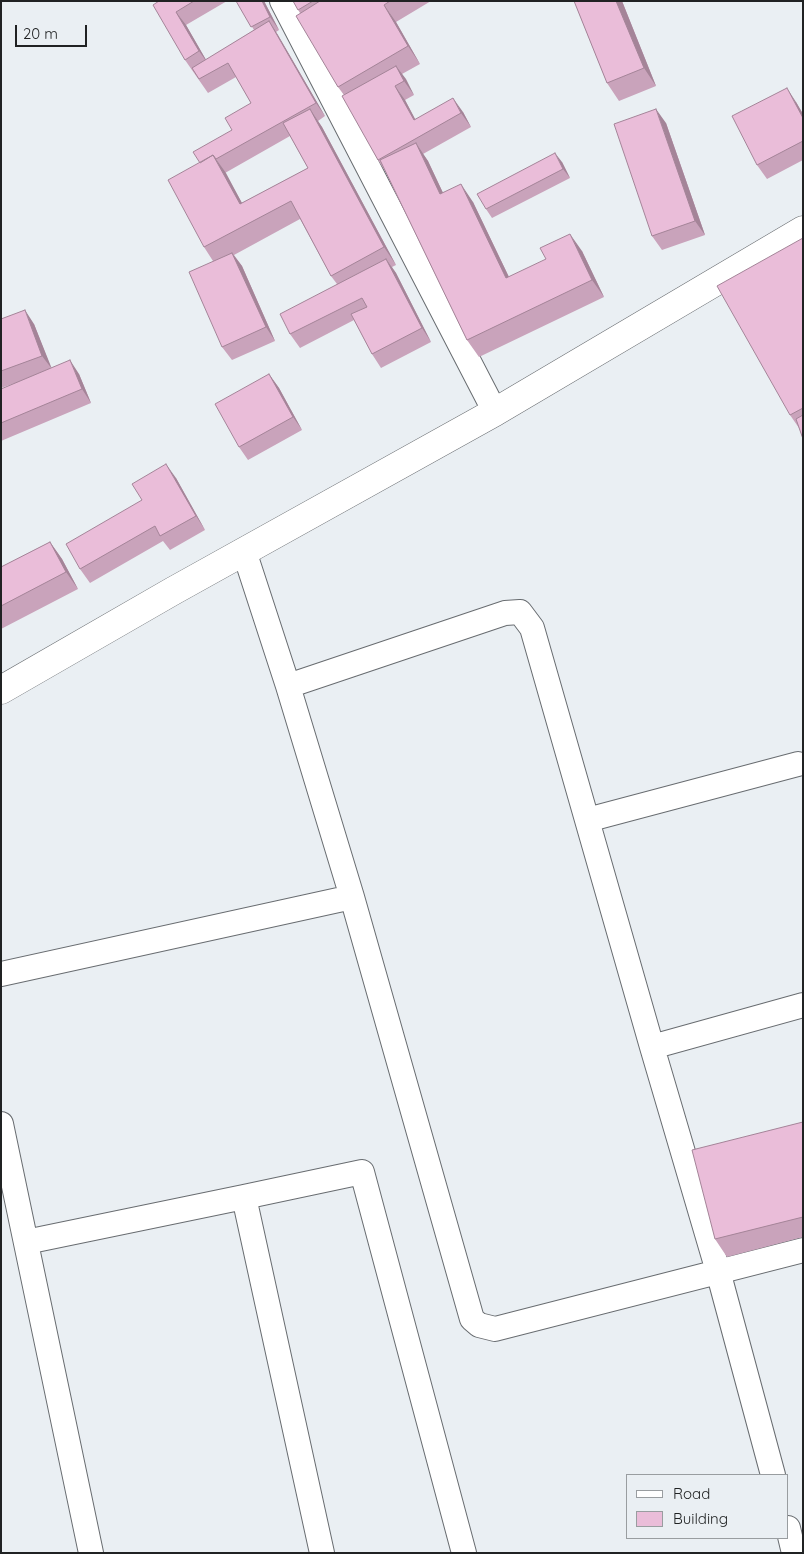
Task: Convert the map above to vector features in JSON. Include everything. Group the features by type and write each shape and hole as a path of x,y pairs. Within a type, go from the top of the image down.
{"street":[{"path":"282,1 495,412"},
{"path":"1,690 495,412 803,230"},
{"path":"244,552 288,686 352,897 472,1318 479,1325 495,1329 803,1250"},
{"path":"288,686 505,613 520,612 532,628 718,1271 773,1474"},
{"path":"587,820 798,764"},
{"path":"1,974 352,897"},
{"path":"652,1047 803,1005"},
{"path":"1,1124 90,1553"},
{"path":"26,1242 362,1172 464,1553"},
{"path":"244,1197 322,1553"},
{"path":"789,1532 794,1553"}],"building":[{"path":"159,1 194,1 176,12 199,51 185,60 153,5"},
{"path":"236,1 262,1 270,17 251,27"},
{"path":"293,1 313,1 298,10"},
{"path":"320,1 390,1 384,5 408,46 338,87 296,16"},
{"path":"574,1 616,1 644,68 607,83"},
{"path":"269,21 316,103 216,159 213,155 200,163 193,152 232,130 225,118 251,103 228,63 199,79 192,68"},
{"path":"396,66 404,81 395,86 414,120 453,98 461,113 378,160 342,96"},
{"path":"787,88 803,118 803,141 757,165 732,116"},
{"path":"310,109 384,247 331,276 291,201 204,247 168,180 213,155 240,204 308,168 283,123"},
{"path":"656,109 695,221 652,236 614,124"},
{"path":"416,143 440,194 461,184 506,278 546,259 540,248 570,234 592,280 467,340 380,160"},
{"path":"555,153 563,169 486,209 477,194"},
{"path":"803,238 803,408 790,415 717,286"},
{"path":"232,253 266,327 222,347 189,272"},
{"path":"386,259 422,328 372,354 351,314 367,307 362,298 290,334 280,314"},
{"path":"25,310 42,356 1,371 1,319"},
{"path":"70,360 82,389 1,423 1,389"},
{"path":"269,374 293,417 239,447 215,404"},
{"path":"803,415 803,439 796,419"},
{"path":"166,464 196,516 160,536 155,526 80,569 66,544 142,500 132,484"},
{"path":"50,542 66,572 1,606 1,567"},
{"path":"803,1122 803,1217 715,1239 692,1150"}]}
